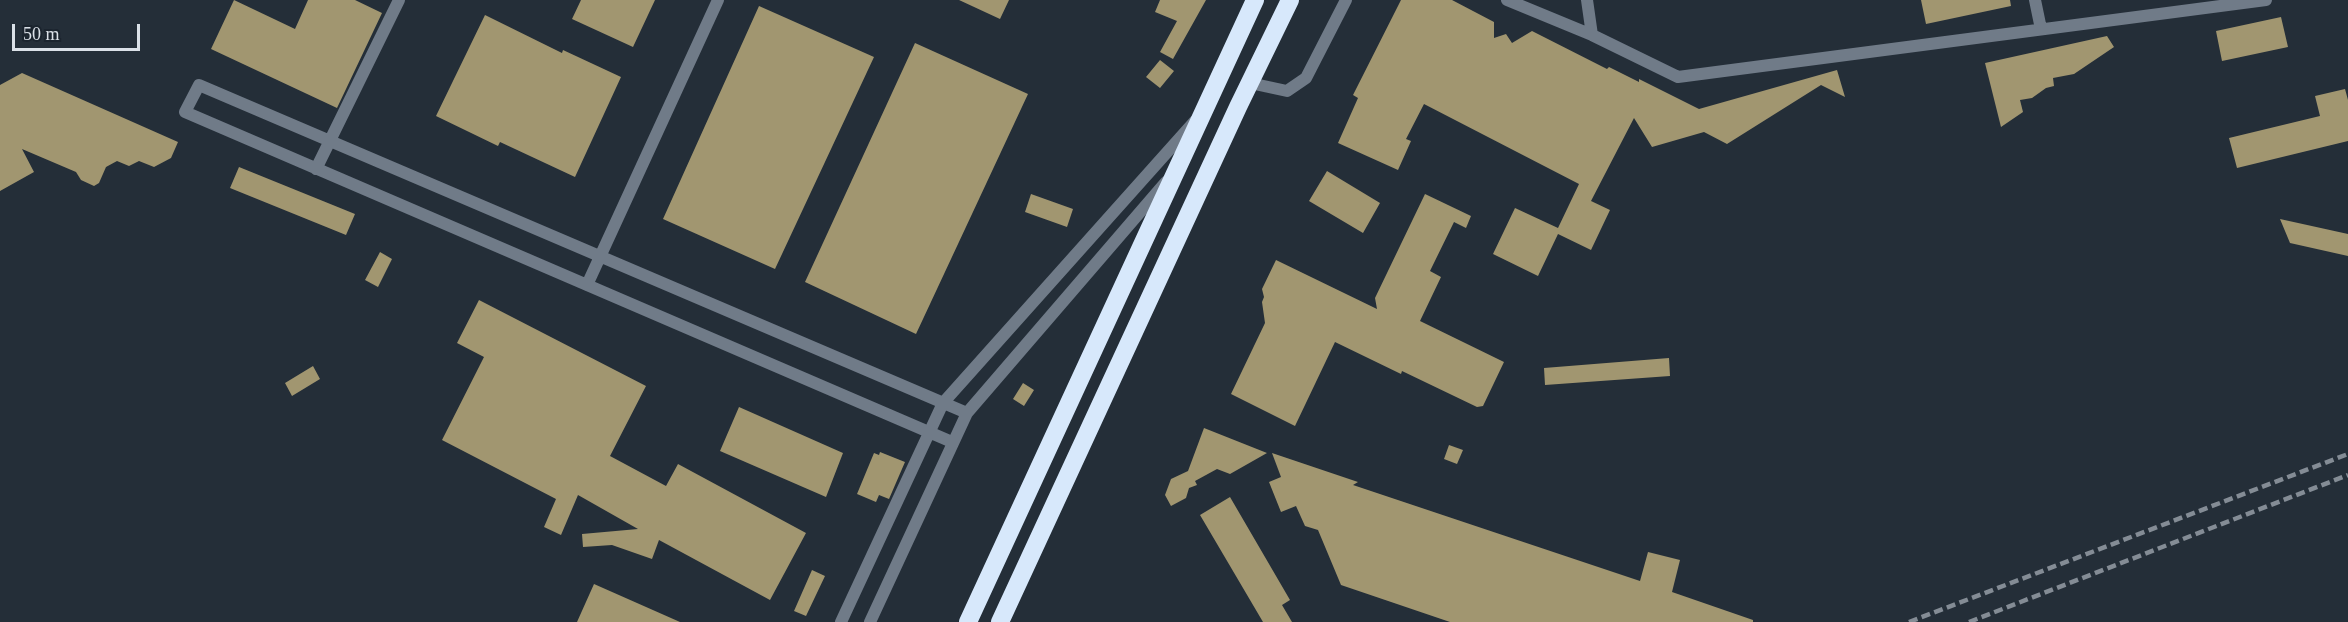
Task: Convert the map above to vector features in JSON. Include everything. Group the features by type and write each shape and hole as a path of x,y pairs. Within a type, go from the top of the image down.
{"highway":[{"path":"968,622 1255,0"},
{"path":"1000,622 1290,0"}],"street":[{"path":"316,169 399,0"},
{"path":"587,285 718,0"},
{"path":"1250,83 1287,91 1306,78 1346,0"},
{"path":"1507,0 1592,34 1678,77 2266,0"},
{"path":"1587,0 1592,34"},
{"path":"2035,0 2041,30"},
{"path":"952,442 185,112 199,85 967,413"},
{"path":"841,622 943,403 1204,111"},
{"path":"870,622 967,413 1177,170"}],"building":[{"path":"234,0 295,29 308,0 355,0 382,13 337,108 211,49"},
{"path":"581,0 655,0 633,47 572,19"},
{"path":"959,0 1009,0 1000,19"},
{"path":"1160,0 1206,0 1173,59 1160,52 1177,21 1155,12"},
{"path":"1401,0 1452,0 1494,22 1494,38 1506,34 1512,43 1532,31 1607,69 1609,67 1639,82 1639,79 1699,109 1837,70 1845,97 1821,85 1727,144 1704,132 1652,147 1634,118 1591,201 1610,210 1591,250 1558,234 1538,276 1493,254 1515,208 1558,228 1579,184 1424,104 1406,139 1411,141 1398,170 1338,143 1358,98 1353,95"},
{"path":"1921,0 2010,0 2011,6 1926,24"},
{"path":"759,6 874,57 775,269 663,219"},
{"path":"485,15 562,53 563,50 621,77 575,177 500,142 498,146 436,116"},
{"path":"2281,17 2288,47 2222,61 2216,31"},
{"path":"2107,36 2114,47 2074,74 2053,78 2054,86 2046,88 2032,98 2020,100 2023,112 2001,127 1985,63"},
{"path":"915,43 1028,94 916,334 805,282"},
{"path":"1160,60 1174,71 1160,88 1146,77"},
{"path":"22,73 178,142 171,158 154,167 139,161 129,166 117,161 106,167 99,183 94,186 81,180 76,172 22,149 34,172 0,191 0,85"},
{"path":"2345,89 2348,100 2348,141 2237,168 2229,138 2320,116 2315,96"},
{"path":"239,167 355,214 346,235 230,188"},
{"path":"1327,171 1380,203 1363,233 1309,201"},
{"path":"1031,194 1073,209 1067,227 1025,212"},
{"path":"1425,194 1471,216 1466,228 1454,222 1430,271 1441,277 1420,321 1504,362 1483,406 1477,407 1335,342 1295,426 1231,394 1265,323 1262,289 1276,260 1377,309 1375,298"},
{"path":"2280,219 2348,234 2348,256 2290,243"},
{"path":"380,252 392,259 378,287 365,280"},
{"path":"479,300 646,386 610,456 666,486 678,464 806,533 770,600 659,540 652,559 612,545 583,547 582,534 638,529 578,495 561,535 544,527 556,499 442,440 484,357 457,343"},
{"path":"1669,358 1670,376 1545,385 1544,368"},
{"path":"313,366 320,379 292,396 285,383"},
{"path":"1023,383 1034,390 1024,406 1013,399"},
{"path":"739,407 843,453 826,497 720,451"},
{"path":"1204,428 1267,453 1230,474 1217,469 1195,481 1197,485 1189,488 1186,498 1171,506 1165,495 1171,479 1188,471"},
{"path":"1449,445 1463,450 1457,464 1444,459"},
{"path":"880,452 905,462 889,499 879,495 876,502 857,494 874,453 879,455"},
{"path":"1272,453 1358,482 1353,485 1640,581 1648,552 1680,560 1672,592 1753,620 1753,622 1450,622 1341,585 1318,530 1305,526 1296,506 1281,512 1269,482 1281,477"},
{"path":"1230,497 1290,600 1282,605 1292,622 1263,622 1200,515"},
{"path":"812,570 825,576 806,616 794,611"},
{"path":"594,584 680,622 577,622"}],"railway":[{"path":"1909,622 2348,454"},
{"path":"1969,622 2348,475"}]}
